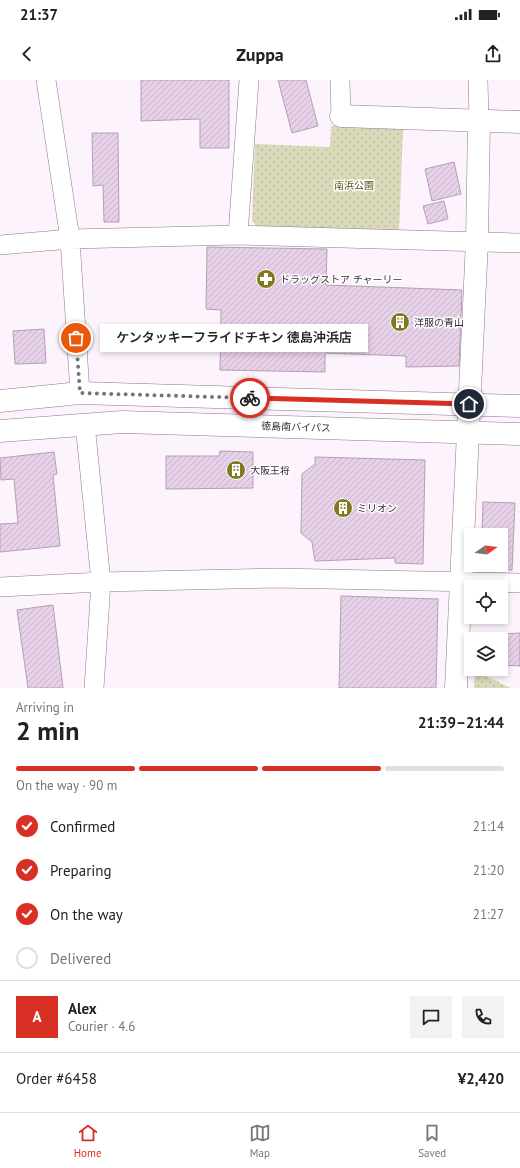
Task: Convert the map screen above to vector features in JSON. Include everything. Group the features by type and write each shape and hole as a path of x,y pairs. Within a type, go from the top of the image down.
{"main road":[{"path":"341,116 520,122"},
{"path":"456,688 477,242 479,121"},
{"path":"0,401 80,393 520,406"},
{"name":"徳島南バイパス","path":"0,431 122,422 520,434"}],"street":[{"path":"46,80 70,240 80,393"},
{"path":"238,235 249,80"},
{"path":"340,80 341,116"},
{"path":"478,80 479,121"},
{"path":"0,244 70,240 238,235 520,243"},
{"path":"85,424 101,582 94,688"},
{"path":"0,587 101,582 276,578 520,583"}],"green space":[{"name":"南浜公園","path":"331,126 403,129 399,233 257,227 252,220 255,144 330,147"},
{"path":"475,676 486,676 511,688 474,688"}],"building":[{"path":"141,80 229,80 229,148 200,148 200,119 141,121"},
{"path":"278,80 306,80 318,126 292,133"},
{"path":"92,133 118,133 119,222 104,222 103,185 93,186"},
{"path":"454,162 461,194 432,201 425,169"},
{"path":"444,201 448,219 428,224 423,206"},
{"path":"207,247 327,249 326,285 462,290 459,366 406,367 406,356 325,353 325,372 220,370 221,310 206,309"},
{"path":"44,329 46,363 15,364 13,331"},
{"path":"220,451 253,452 253,488 166,489 166,456 219,456"},
{"path":"54,452 57,474 53,475 60,546 0,552 0,524 18,523 14,479 1,480 0,458"},
{"name":"ミリオン","path":"315,457 425,460 423,564 395,563 395,558 315,561 312,542 301,533 302,474 315,464"},
{"path":"483,502 515,503 512,570 508,570 508,528 482,528"},
{"path":"341,596 438,599 436,688 339,688"},
{"path":"53,605 63,688 28,688 17,610"},
{"path":"520,633 520,666 508,665 508,634"}],"way so far":[{"path":"76,338 80,393 250,398"}],"place":[{"name":"ドラッグストア チャーリー","path":"266,279"},
{"name":"洋服の青山","path":"400,322"},
{"name":"ケンタッキーフライドチキン 徳島沖浜店","path":"76,338"},
{"name":"大阪王将","path":"236,470"},
{"name":"ミリオン","path":"343,508"}],"route":[{"path":"250,398 469,404"}]}
